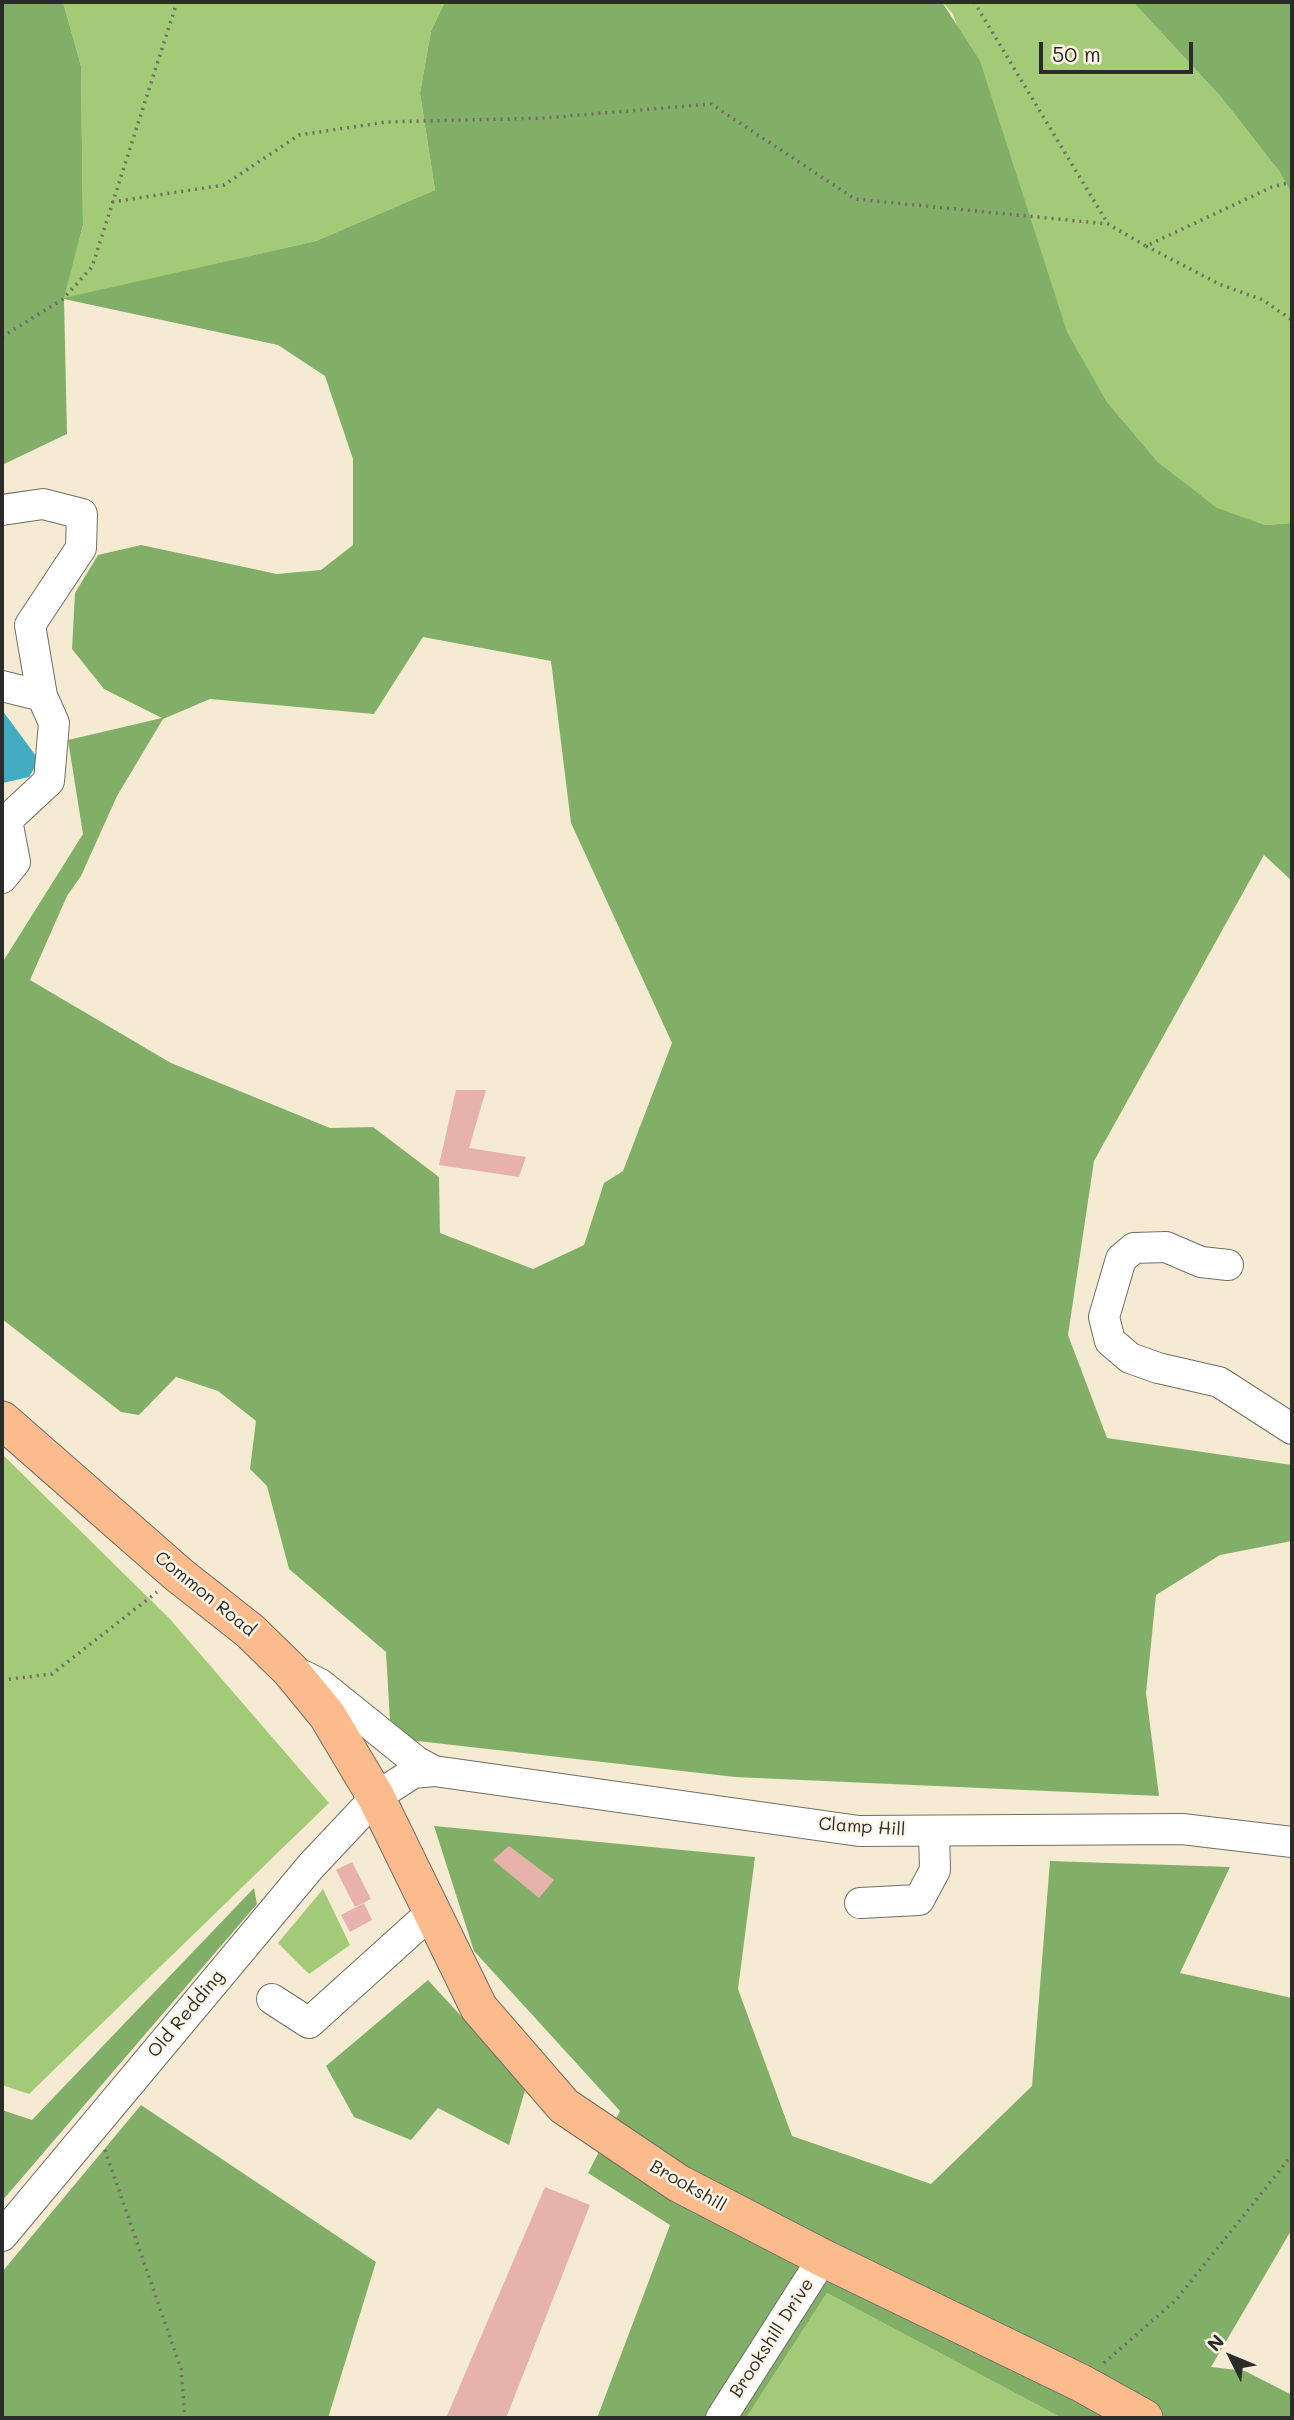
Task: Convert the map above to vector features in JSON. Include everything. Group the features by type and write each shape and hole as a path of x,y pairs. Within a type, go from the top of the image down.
{"main road":[{"name":"Common Road","path":"2,1420 179,1574 250,1631 290,1670 327,1715 376,1797"},
{"name":"Brookshill","path":"376,1797 479,2008 564,2106 678,2183 823,2258 1081,2383 1144,2418"}],"street":[{"path":"2,510 43,504 82,514 81,548 30,625 42,696 54,723 49,781 7,820 15,862 2,878"},
{"path":"2,686 42,696"},
{"path":"1227,1265 1201,1262 1166,1247 1134,1248 1121,1259 1104,1317 1110,1341 1130,1358 1158,1368 1219,1382 1292,1429"},
{"name":"Clamp Hill","path":"290,1670 320,1684 417,1762 434,1771"},
{"name":"Clamp Hill","path":"376,1797 413,1773 434,1771 859,1831 1182,1829 1292,1842"},
{"name":"Old Redding","path":"2,2236 311,1866 376,1797"},
{"path":"860,1903 919,1900 935,1870 934,1830"},
{"path":"272,1999 309,2023 432,1912"},
{"name":"Brookshill Drive","path":"721,2418 823,2258"}],"path":[{"path":"2,337 64,299 92,267 177,2"},
{"path":"974,2 1108,224"},
{"path":"112,202 224,184 299,135 386,122 545,118 711,104 855,199 1108,224 1219,285 1263,300 1292,320"},
{"path":"1146,246 1272,187 1292,182"},
{"path":"2,1680 52,1674 179,1574"},
{"path":"95,2123 181,2369 185,2418"},
{"path":"1081,2383 1176,2300 1292,2155"}],"green space":[{"path":"2,2 63,2 81,66 83,225 64,298 316,241 435,190 420,93 431,31 445,2 942,2 980,61 1067,332 1107,402 1158,462 1217,508 1265,525 1292,523 1292,881 1264,855 1094,1161 1068,1335 1107,1438 1292,1465 1292,1541 1220,1555 1156,1595 1146,1693 1159,1796 735,1777 391,1738 386,1652 289,1569 267,1486 250,1469 256,1421 218,1391 176,1377 139,1415 121,1412 2,1319 2,963 83,834 68,740 162,718 104,689 72,649 75,593 98,555 141,545 277,574 321,570 353,545 353,459 325,376 278,345 64,299 67,434 2,465","holes":["423,637 551,661 571,823 672,1043 623,1171 604,1183 584,1245 533,1269 440,1233 439,1177 373,1127 330,1128 171,1063 30,980 67,896 81,876 117,796 163,719 210,699 374,714"]},
{"path":"63,2 445,2 431,31 420,93 435,190 316,241 63,299 83,225 81,66"},
{"path":"942,2 1133,2 1221,97 1279,171 1292,194 1292,523 1265,525 1217,509 1158,462 1107,402 1067,333 953,14"},
{"path":"1133,2 1292,2 1292,194 1279,171 1221,97"},
{"path":"2,1454 169,1618 329,1803 29,2094 2,2085"},
{"path":"434,1826 755,1857 738,1989 792,2136 931,2184 1032,2086 1050,1861 1230,1867 1180,1973 1292,1998 1292,2229 1211,2367 1245,2371 1292,2395 1292,2418 1062,2418 827,2293 746,2418 597,2418 670,2225 588,2173 620,2111 474,1951"},
{"path":"254,1888 257,1904 2,2201 2,2110 32,2120"},
{"path":"323,1889 350,1945 309,1974 278,1943"},
{"path":"428,1980 526,2087 509,2145 438,2108 411,2140 354,2117 326,2066"},
{"path":"141,2105 376,2262 328,2418 2,2418 2,2272"},
{"path":"827,2293 1062,2418 746,2418"}],"water":[{"path":"2,710 39,760 29,777 3,783"}],"building":[{"path":"456,1090 486,1090 469,1148 526,1157 519,1177 439,1165"},
{"path":"509,1846 554,1880 539,1898 493,1860"},
{"path":"352,1862 371,1899 355,1907 336,1870"},
{"path":"364,1903 372,1920 350,1932 341,1915"},
{"path":"545,2187 590,2205 506,2418 446,2418"}]}
